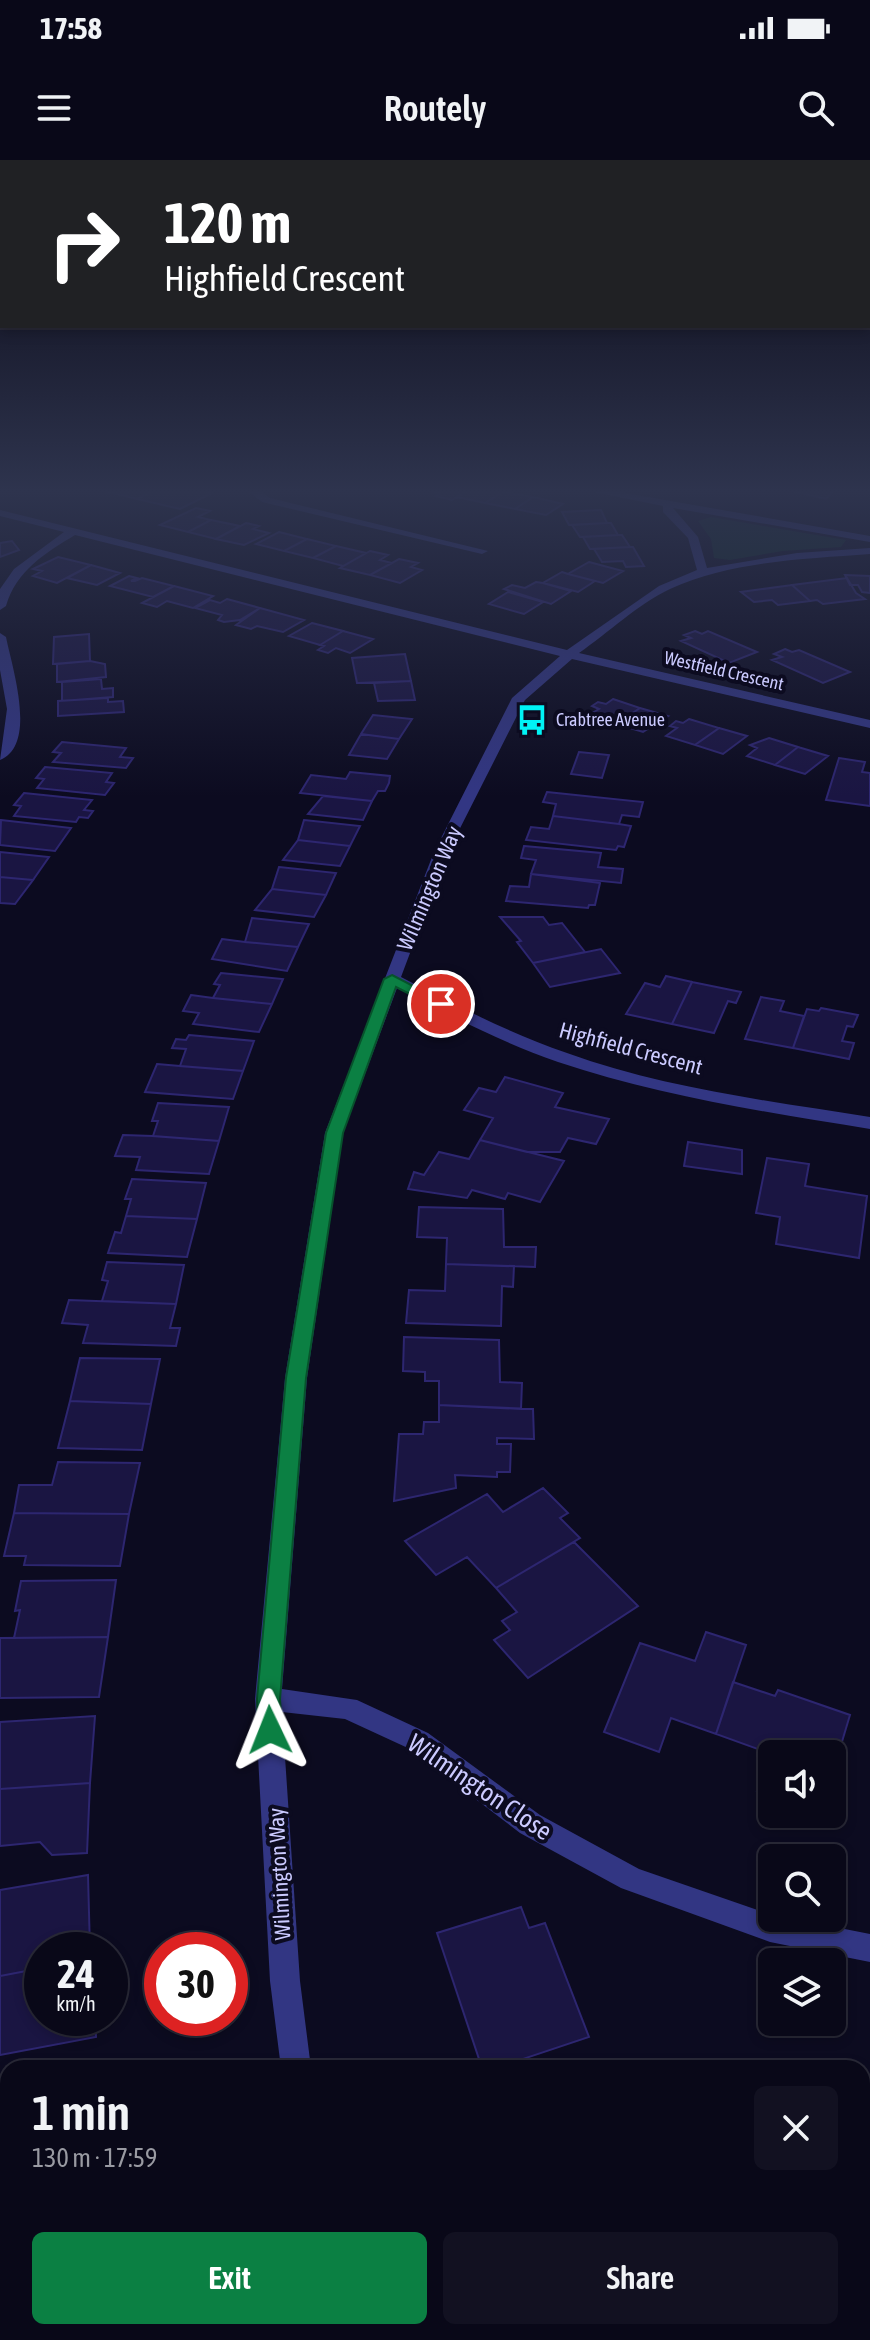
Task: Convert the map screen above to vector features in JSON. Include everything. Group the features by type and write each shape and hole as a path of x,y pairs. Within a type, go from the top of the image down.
{"street":[{"path":"323,593 570,654"},
{"name":"Wilmington Way","path":"295,2060 285,1981 268,1699 296,1378 334,1133 441,852 519,698 570,654 656,593"},
{"path":"0,637 14,709 12,741 0,756"},
{"name":"Westfield Crescent","path":"570,654 870,724"},
{"name":"Highfield Crescent","path":"392,979 490,1029 586,1065 760,1106 870,1123"},
{"name":"Wilmington Close","path":"268,1699 348,1708 419,1741 530,1824 631,1879 770,1928 870,1948"}],"building":[{"path":"136,593 161,593 153,597"},
{"path":"161,593 200,593 213,596 193,608 167,601 157,607 142,603"},
{"path":"507,593 543,602 524,614 489,604"},
{"path":"516,593 568,593 551,604"},
{"path":"742,593 801,593 810,601 778,605 772,600 754,602"},
{"path":"801,593 856,593 865,599 823,604 817,600 810,601"},
{"path":"227,599 260,608 240,620 224,622 218,620 222,615 195,608 210,600 220,603"},
{"path":"260,608 304,620 283,632 236,625"},
{"path":"312,623 343,631 320,645 289,636"},
{"path":"343,631 373,639 350,653 336,648 328,653 318,650 324,646 320,645"},
{"path":"695,631 702,634 708,631 757,652 729,663 681,641 691,638 684,635"},
{"path":"89,634 90,661 53,664 54,637"},
{"path":"785,649 792,652 799,650 850,672 823,683 772,660 782,657 774,654"},
{"path":"405,654 411,681 357,683 352,658"},
{"path":"90,661 105,664 106,677 57,682 57,664"},
{"path":"101,679 102,689 113,688 113,697 62,701 62,682"},
{"path":"411,681 415,700 378,701 374,683"},
{"path":"108,698 108,702 123,701 124,712 58,716 58,701"},
{"path":"613,699 640,708 616,724 589,715 599,709 592,706 598,702 606,704"},
{"path":"640,708 668,716 643,732 616,724"},
{"path":"373,715 412,719 399,739 361,734"},
{"path":"689,719 719,728 695,745 666,736 677,728 670,726 676,721 683,723"},
{"path":"719,728 747,736 723,754 695,745"},
{"path":"361,734 399,739 387,759 349,755"},
{"path":"769,738 798,747 775,765 747,756 757,748 750,745"},
{"path":"62,742 126,748 120,757 133,758 126,768 53,762 61,753 53,752"},
{"path":"798,747 828,756 805,774 775,765"},
{"path":"579,752 609,755 602,778 571,774"},
{"path":"839,758 865,762 862,772 870,773 870,806 826,800"},
{"path":"45,767 112,773 106,782 114,783 105,795 37,788 44,779 36,778"},
{"path":"350,772 390,776 389,783 385,791 378,791 372,801 300,793 311,775 346,779"},
{"path":"547,792 643,802 639,817 622,815 619,824 553,816 556,804 543,802"},
{"path":"24,793 92,800 84,810 93,811 88,818 79,817 76,822 14,816 21,806 14,805"},
{"path":"323,796 372,801 363,820 308,814"},
{"path":"553,816 631,826 624,847 618,846 616,850 526,840 531,827 549,829"},
{"path":"1,820 71,828 55,851 0,845"},
{"path":"304,820 360,826 350,846 298,840"},
{"path":"298,840 350,846 340,866 283,860"},
{"path":"524,846 601,853 598,867 623,869 621,883 531,874 536,860 521,858"},
{"path":"0,852 49,857 33,880 0,877"},
{"path":"279,867 336,873 326,895 272,889"},
{"path":"531,874 600,883 595,905 588,908 506,901 510,886 529,887"},
{"path":"0,877 33,880 15,904 0,903"},
{"path":"272,889 326,895 314,917 255,910"},
{"path":"500,917 543,917 549,925 562,923 585,952 533,963 517,942 521,941"},
{"path":"252,918 309,924 298,947 245,942"},
{"path":"222,939 298,947 287,971 212,959"},
{"path":"601,949 620,973 550,987 533,963"},
{"path":"221,973 283,979 272,1004 213,998 220,985 214,984"},
{"path":"666,976 692,982 672,1024 626,1014 645,983 660,987"},
{"path":"692,982 741,992 736,1003 728,1001 714,1033 672,1024"},
{"path":"191,995 272,1004 259,1032 193,1024 199,1013 183,1011"},
{"path":"761,997 784,1001 780,1011 804,1016 793,1048 745,1039"},
{"path":"821,1008 858,1015 853,1027 847,1026 842,1041 854,1043 849,1059 793,1048 807,1009 819,1011"},
{"path":"189,1035 254,1041 243,1071 180,1066 186,1049 172,1048 176,1039 186,1040"},
{"path":"157,1064 243,1071 233,1099 145,1092"},
{"path":"505,1077 563,1093 555,1107 609,1119 596,1144 568,1138 560,1152 527,1152 480,1140 493,1118 464,1110 479,1088 496,1092"},
{"path":"158,1103 229,1107 219,1141 153,1136 158,1121 152,1121"},
{"path":"123,1135 219,1141 209,1174 136,1170 140,1157 115,1156"},
{"path":"480,1140 564,1161 540,1202 508,1193 505,1199 472,1190 467,1198 408,1189 414,1172 424,1175 439,1152 469,1159"},
{"path":"688,1142 742,1150 742,1174 684,1166"},
{"path":"767,1158 809,1164 805,1186 867,1196 859,1258 776,1244 780,1217 756,1213"},
{"path":"132,1179 206,1183 197,1219 126,1216 131,1199 125,1199"},
{"path":"419,1207 503,1209 504,1247 536,1247 535,1267 446,1264 447,1238 417,1237"},
{"path":"126,1216 197,1219 187,1257 108,1253 115,1232 121,1233"},
{"path":"107,1262 184,1265 176,1304 102,1301 108,1281 102,1280"},
{"path":"446,1264 514,1266 513,1287 502,1286 501,1326 406,1323 409,1290 445,1291"},
{"path":"69,1300 176,1304 170,1328 180,1328 176,1346 83,1343 88,1325 62,1323"},
{"path":"404,1337 499,1340 500,1382 522,1383 521,1409 439,1405 439,1381 425,1381 425,1372 403,1371"},
{"path":"80,1358 160,1359 151,1404 70,1401"},
{"path":"70,1401 151,1404 142,1450 58,1448"},
{"path":"439,1405 533,1409 534,1439 497,1438 497,1444 511,1444 510,1472 497,1472 497,1477 455,1475 456,1488 394,1501 399,1434 423,1434 424,1422 439,1422"},
{"path":"58,1462 140,1463 129,1514 14,1513 19,1485 52,1485"},
{"path":"543,1488 568,1513 560,1518 580,1538 496,1588 467,1557 436,1575 405,1541 487,1494 503,1512"},
{"path":"14,1513 129,1514 120,1566 24,1565 26,1556 4,1556"},
{"path":"574,1542 638,1606 528,1678 494,1640 510,1630 502,1621 517,1612 496,1588"},
{"path":"116,1580 108,1637 14,1638 20,1610 15,1611 21,1581"},
{"path":"706,1632 746,1645 716,1734 671,1718 659,1752 604,1732 640,1643 695,1661"},
{"path":"108,1637 99,1697 0,1698 0,1638"},
{"path":"733,1682 775,1696 778,1690 850,1715 842,1740 758,1740 758,1749 716,1734"},
{"path":"95,1716 90,1783 0,1789 0,1722"},
{"path":"90,1783 87,1853 52,1855 40,1842 0,1846 0,1789"},
{"path":"88,1875 90,1932 24,1932 24,1971 0,1976 0,1890"},
{"path":"521,1907 529,1928 545,1923 589,2037 520,2060 479,2060 437,1933"},
{"path":"24,1971 24,2036 96,2037 0,2055 0,1976"}],"place":[{"name":"Crabtree Avenue","path":"532,720"}],"route":[{"path":"270,1730 268,1699 296,1378 334,1133 392,979 441,1004"}]}
